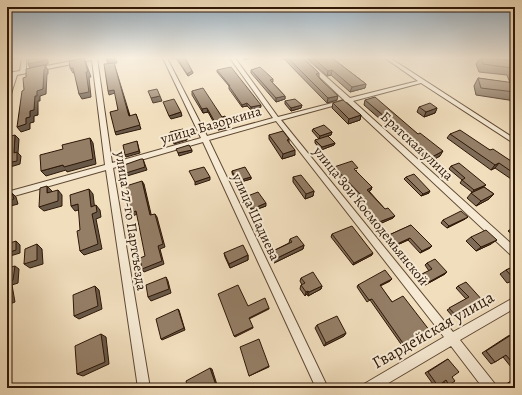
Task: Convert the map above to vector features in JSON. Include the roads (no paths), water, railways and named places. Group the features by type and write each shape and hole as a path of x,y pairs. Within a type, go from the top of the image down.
{"street":[{"path":"7,97 14,76"},
{"name":"улица 27-го Партсъезда","path":"97,76 109,166 144,388"},
{"name":"улица Шадиева","path":"174,76 322,388"},
{"name":"улица Зои Космодемьянской","path":"246,76 277,119 491,388"},
{"name":"Братская улица","path":"322,76 515,253"},
{"path":"416,76 515,142"},
{"name":"улица Базоркина","path":"7,195 422,80"},
{"name":"Гвардейская улица","path":"368,388 515,302"}]}
